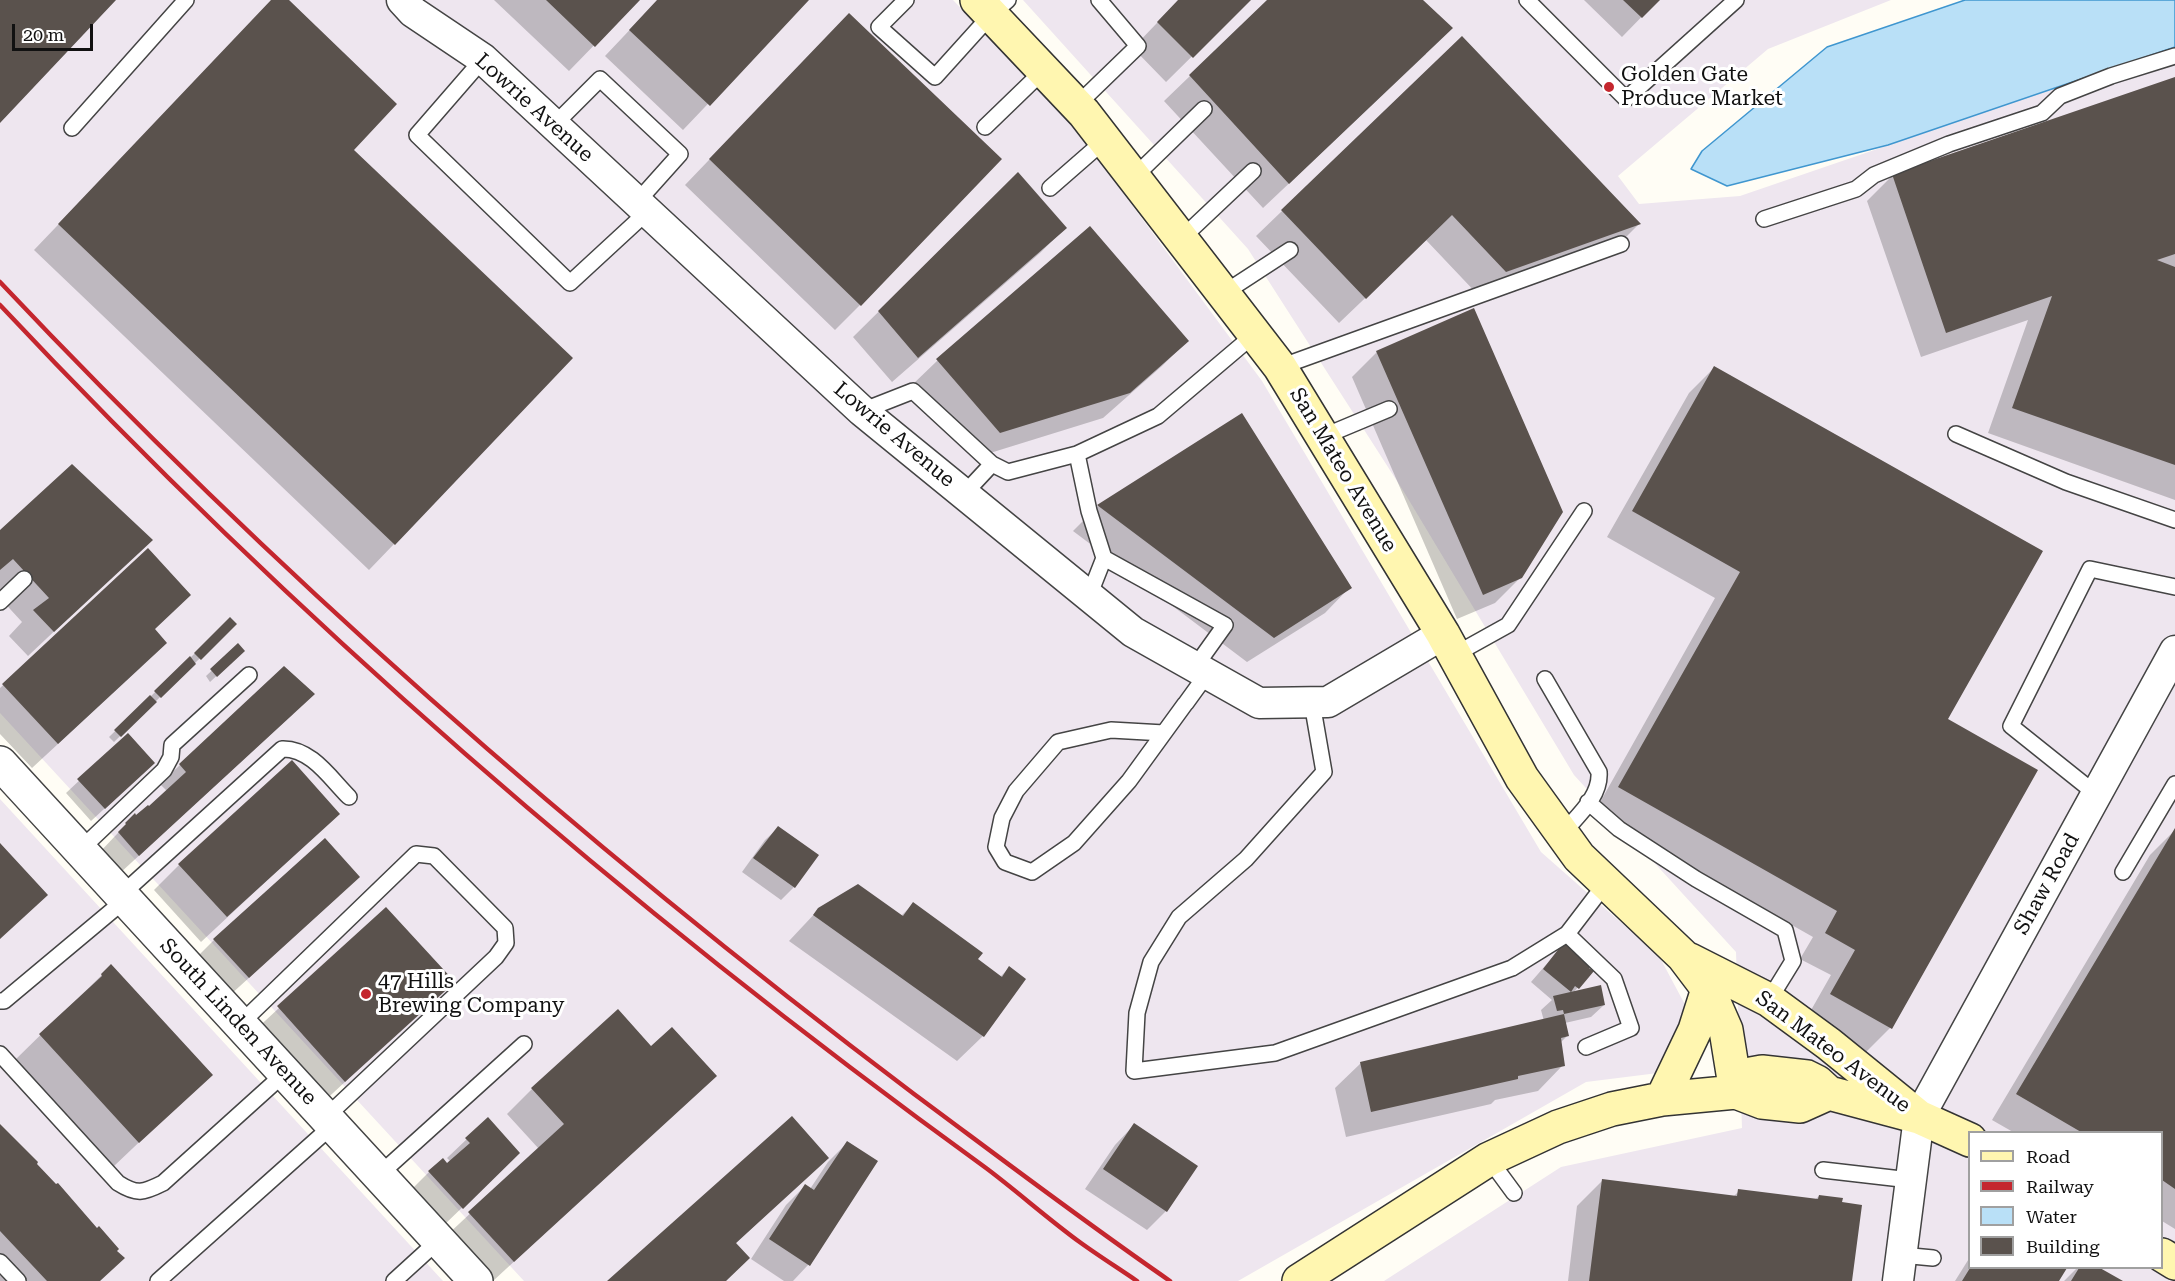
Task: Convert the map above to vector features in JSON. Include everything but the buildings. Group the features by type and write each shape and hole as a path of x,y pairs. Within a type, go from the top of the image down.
{"main road":[{"name":"San Mateo Avenue","path":"992,5 1044,70 1077,105 1105,140 1280,367 1449,645 1522,778 1562,834 1579,857 1683,956 1708,988 1726,1030 1736,1092 1762,1102 1800,1106 1829,1093 1919,1117 1968,1139"},
{"name":"San Mateo Avenue","path":"1683,956 1770,1000 1919,1117"},
{"path":"1662,1099 1695,1030 1708,988"},
{"path":"1299,1281 1489,1159 1558,1127 1612,1110 1662,1099 1736,1092"}],"street":[{"name":"Lowrie Avenue","path":"412,4 483,59 862,411 1133,632 1259,703 1328,702 1449,645"},
{"name":"Shaw Road","path":"1919,1117 2096,794 2171,667"},
{"name":"South Linden Avenue","path":"0,763 476,1281"},
{"path":"1900,1268 1919,1117"}],"lane":[{"path":"72,128 186,0"},
{"path":"906,0 879,27 935,77 992,5"},
{"path":"1077,105 1138,45 1098,0"},
{"path":"1527,0 1626,99 1736,0"},
{"path":"1764,219 1856,189 1874,175 1938,149 2042,113 2060,96 2111,76 2175,56"},
{"path":"483,59 417,135 570,283 642,207 680,154 600,79 554,125"},
{"path":"985,127 1044,70"},
{"path":"1134,177 1204,109"},
{"path":"1050,188 1105,140"},
{"path":"1182,238 1253,171"},
{"path":"1280,367 1621,244"},
{"path":"1224,293 1290,250"},
{"path":"862,411 913,391 992,464 1008,472 1077,454 1158,416 1256,333"},
{"path":"1322,437 1389,409"},
{"path":"1956,434 2066,482 2175,520"},
{"path":"1077,454 1089,511 1104,558 1089,596"},
{"path":"964,494 992,464"},
{"path":"1449,645 1508,625 1584,511"},
{"path":"1104,558 1225,625 1164,733 1129,781 1074,843 1032,872 1005,862 996,847 1002,818 1016,790 1058,742 1111,730 1164,733"},
{"path":"2096,794 2011,726 2090,569 2175,587"},
{"path":"0,602 24,579"},
{"path":"80,849 164,770 171,757 172,744 249,675"},
{"path":"1545,679 1599,772 1600,781 1597,792 1562,834"},
{"path":"1312,703 1324,772 1246,859 1179,917 1151,962 1137,1013 1134,1071 1275,1053 1512,968 1567,934 1606,883"},
{"path":"0,1001 4,1001 124,897 282,749 300,751 308,756 349,797"},
{"path":"2123,872 2175,784"},
{"path":"1588,802 1619,829 1648,848 1696,879 1785,930 1793,961 1770,1000"},
{"path":"158,1281 330,1121 496,957 506,942 505,928 434,856 416,854 240,1024"},
{"path":"1567,934 1614,979 1631,1028 1586,1047"},
{"path":"379,1175 524,1044"},
{"path":"0,1054 118,1183 130,1190 144,1192 163,1183 285,1073"},
{"path":"1489,1159 1514,1193"},
{"path":"1822,1170 1910,1180"},
{"path":"394,1281 439,1240"},
{"path":"1900,1268 1933,1258"},
{"path":"0,1262 18,1281"}],"shaded area":[{"path":"0,0 953,0 1067,117 1262,381 1541,852 1659,956 1697,1027 1682,1070 1586,1082 1238,1281 524,1281 0,713"},
{"path":"1023,0 1891,0 1768,49 1618,176 1639,204 1740,196 2175,47 2175,1281 1384,1281 1561,1167 1742,1128 1736,952 1574,775 1404,492 1248,249"},
{"path":"0,799 443,1281 0,1281"}],"water":[{"path":"1965,0 2175,0 2175,47 1888,145 1727,186 1691,169 1702,151 1827,47"}],"railway":[{"path":"0,282 215,500 326,605 555,807 793,1001 1009,1165 1170,1281"},
{"path":"0,305 231,539 350,651 472,760 724,970 998,1177 1069,1234 1137,1281"}],"place":[{"name":"Golden Gate Produce Market","path":"1609,87"},
{"name":"47 Hills Brewing Company","path":"366,994"}]}
